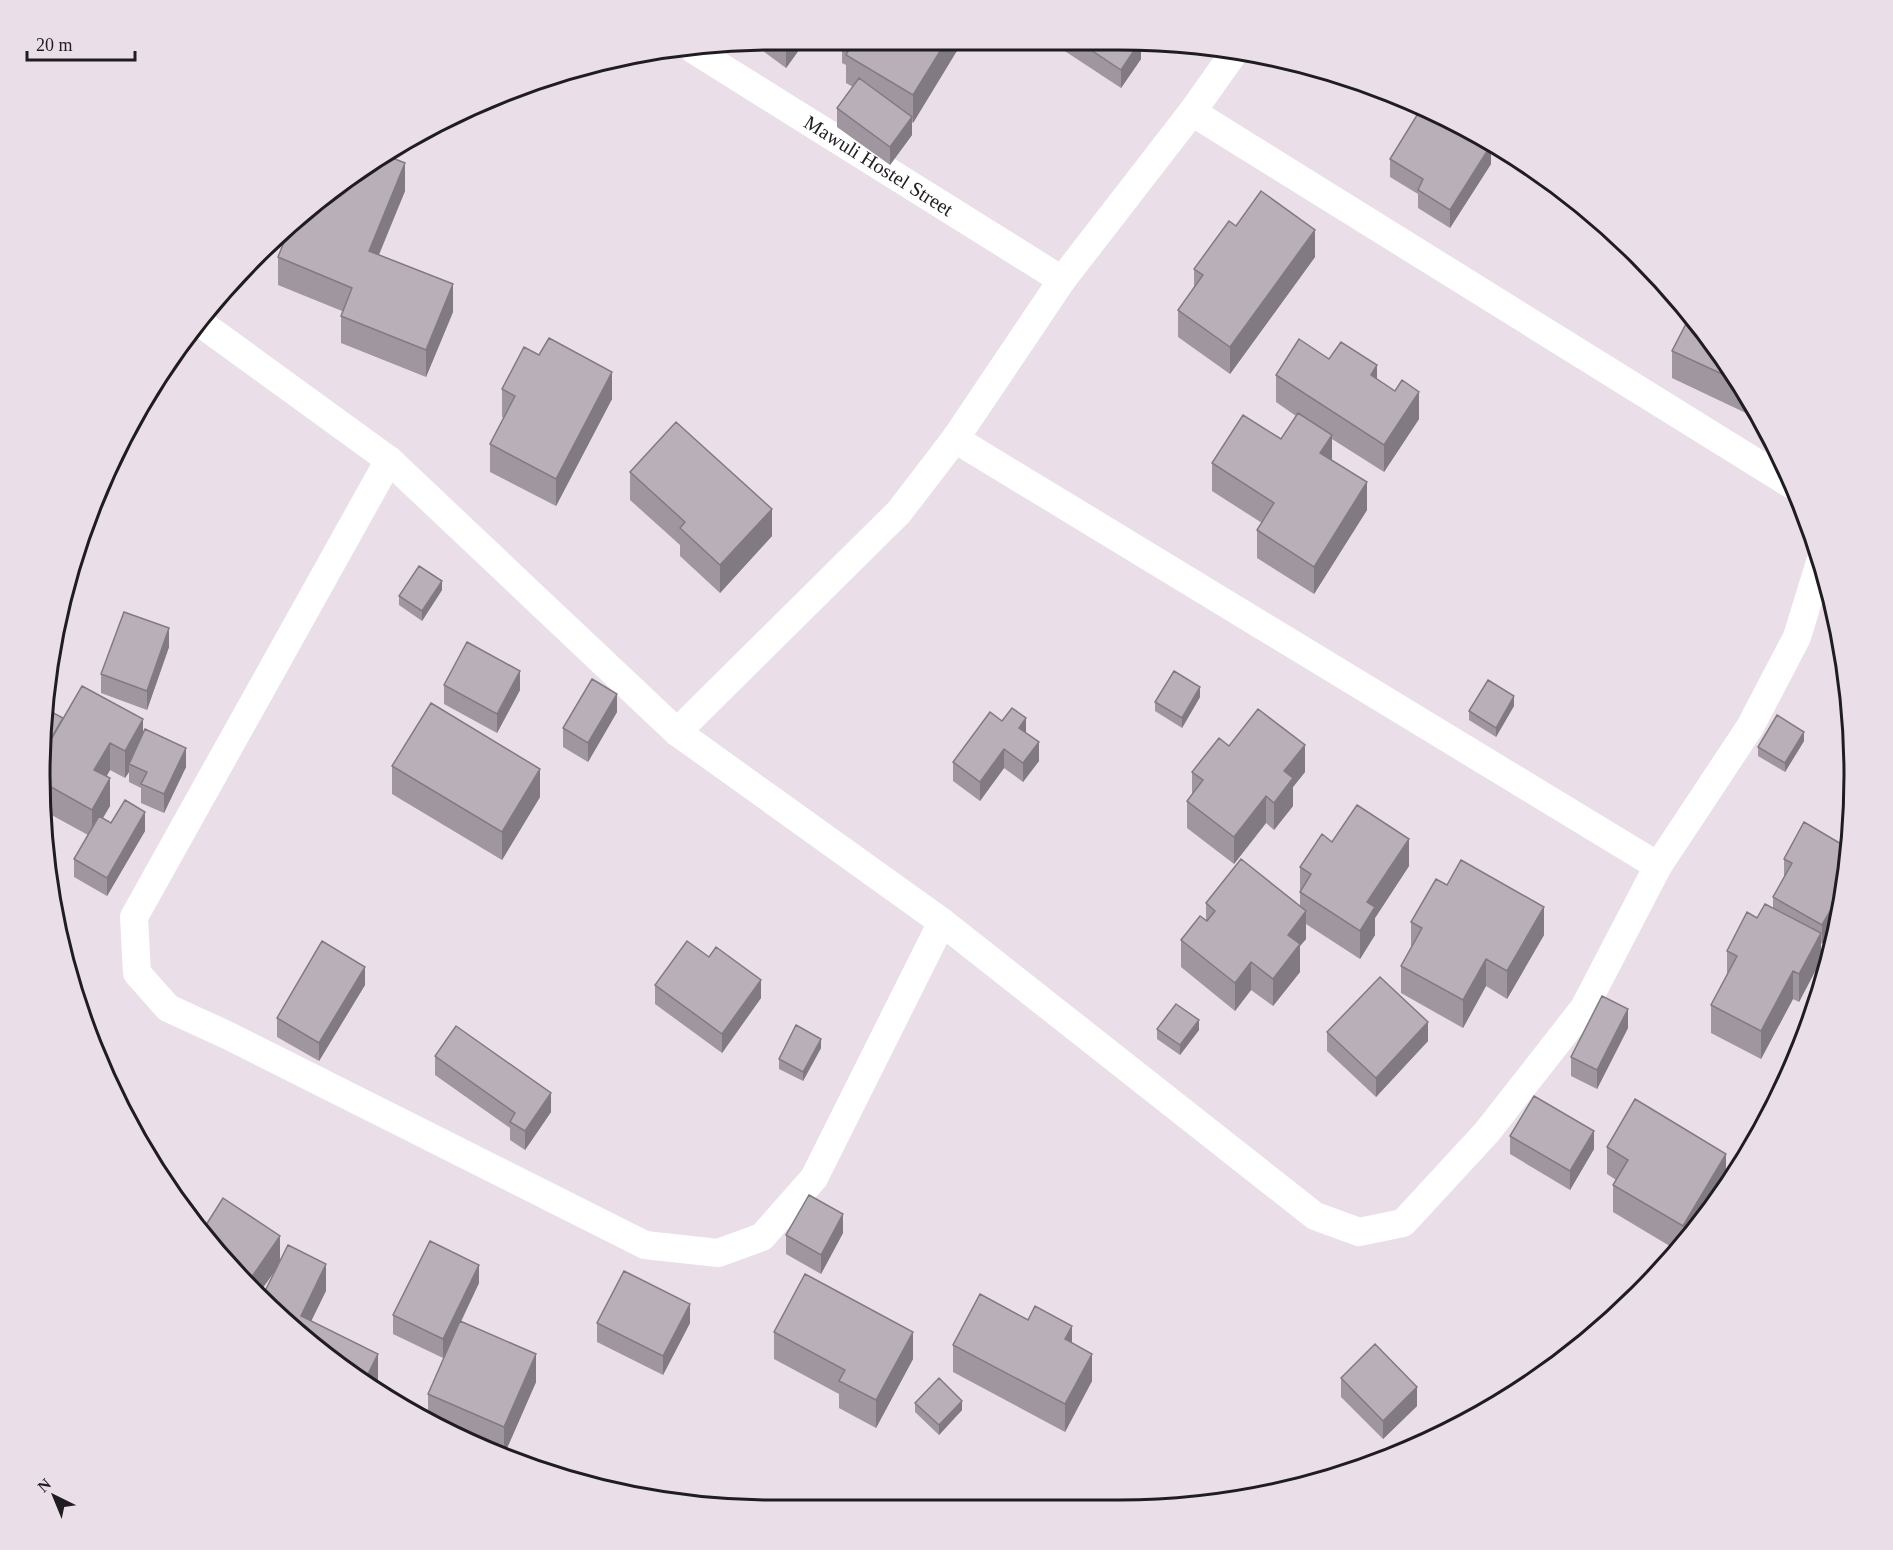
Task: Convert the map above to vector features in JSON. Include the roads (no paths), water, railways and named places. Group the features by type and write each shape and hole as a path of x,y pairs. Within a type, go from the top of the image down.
{"street":[{"name":"Mawuli Hostel Street","path":"699,54 1062,280"},
{"path":"677,732 899,512 955,439 1062,280 1192,112 1230,59"},
{"path":"1192,112 1779,477"},
{"path":"205,326 389,460 677,732 942,922 1315,1216 1359,1232 1403,1223 1487,1132 1584,1008 1658,866 1750,727 1797,637 1816,576"},
{"path":"955,439 1658,866"},
{"path":"389,460 134,917 137,974 168,1008 240,1041 645,1245 718,1253 762,1237 814,1178 942,922"}]}
